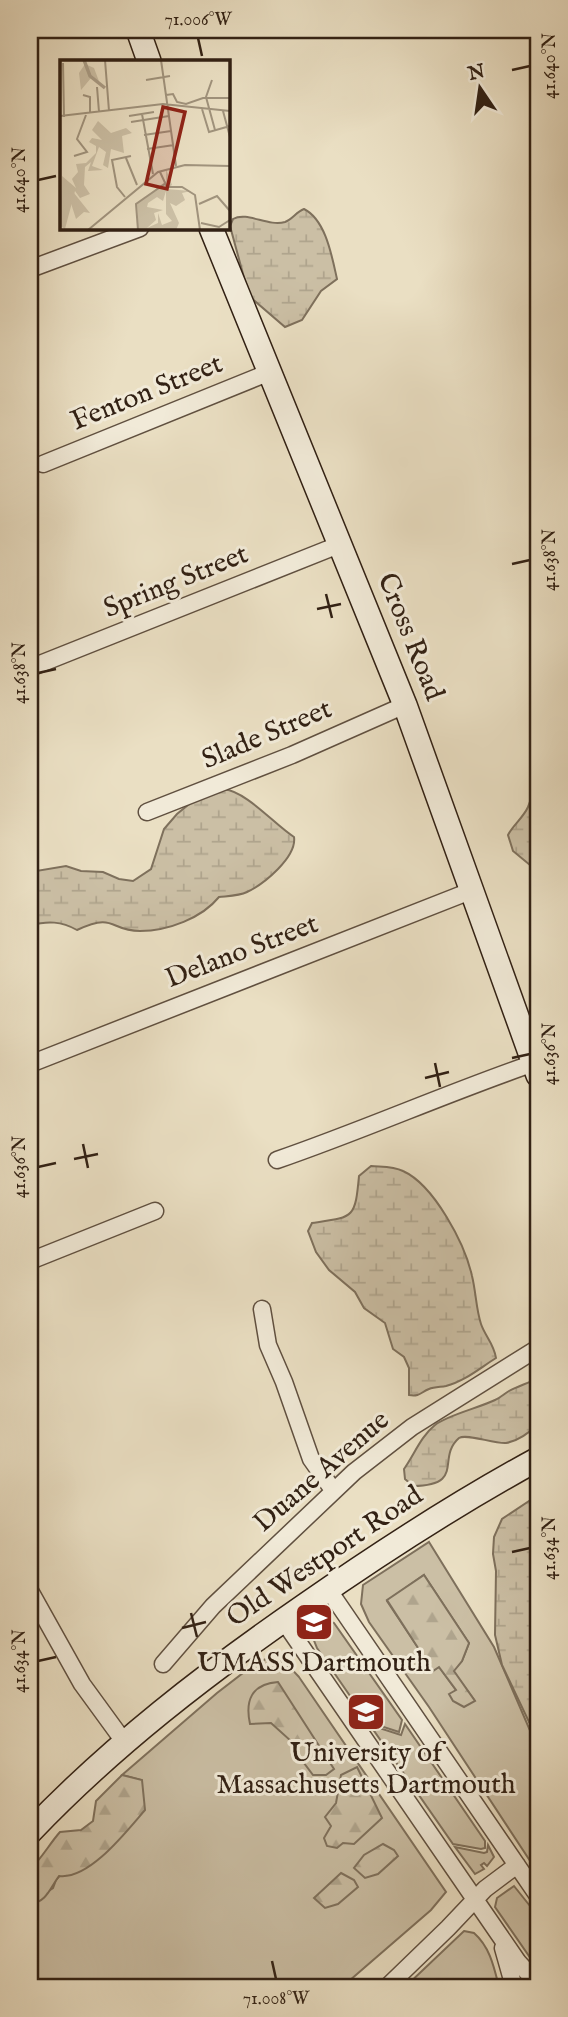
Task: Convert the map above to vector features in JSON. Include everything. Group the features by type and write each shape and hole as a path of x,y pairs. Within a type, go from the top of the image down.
{"street":[{"path":"138,30 149,60"},
{"path":"30,269 137,229"},
{"name":"Cross Road","path":"211,229 405,705 536,1069"},
{"name":"Fenton Street","path":"43,464 270,372"},
{"name":"Spring Street","path":"30,668 341,544"},
{"name":"Slade Street","path":"147,812 292,755 405,705"},
{"name":"Delano Street","path":"30,1064 473,890"},
{"path":"277,1160 338,1139 456,1091 536,1069"},
{"path":"30,1261 155,1211"},
{"path":"262,1309 268,1345 312,1460 332,1490"},
{"name":"Duane Avenue","path":"163,1664 213,1606 332,1490 412,1427 538,1348"},
{"name":"Old Westport Road","path":"30,1832 125,1742 242,1648 443,1512 538,1459"},
{"path":"328,1589 538,1896"},
{"path":"30,1591 82,1684 125,1742"},
{"path":"283,1620 518,1962 538,1984"},
{"path":"387,1987 475,1899 517,1865"},
{"path":"496,1929 513,1987"}],"green space":[{"path":"304,209 312,214 323,230 337,279 321,291 302,320 285,327 249,296 230,226 233,219 239,217 272,223 285,222"},
{"path":"538,759 538,859 530,865 513,851 508,835 528,807"},
{"path":"224,789 233,791 251,802 294,837 294,845 285,861 262,883 244,893 219,897 194,917 162,929 130,930 106,922 77,930 54,923 30,925 30,872 66,866 81,871 103,872 119,879 133,881 151,869 164,829 177,814 193,801"},
{"path":"371,1166 403,1171 415,1178 437,1202 463,1248 481,1324 496,1358 460,1381 431,1388 416,1395 409,1395 409,1368 404,1357 393,1349 385,1323 364,1308 355,1292 329,1270 316,1252 308,1231 312,1223 344,1217 350,1213 356,1201 359,1176"},
{"path":"538,1378 538,1424 528,1433 506,1443 459,1438 450,1454 445,1476 439,1481 413,1486 405,1479 404,1469 435,1425 495,1400"},
{"path":"538,1495 538,1741 502,1665 495,1635 496,1571 493,1554 494,1537 502,1519"},
{"path":"429,1542 494,1647 538,1749 538,1784 533,1788 538,1794 538,1873 429,1707 369,1622 361,1604 363,1585","holes":["424,1575 469,1643 462,1661 453,1671 475,1701 456,1690 439,1667 433,1670 387,1601"]},
{"path":"424,1575 469,1643 462,1661 454,1671 475,1701 464,1707 453,1701 449,1694 456,1690 439,1667 433,1671 387,1600"},
{"path":"322,1618 334,1623 402,1720 399,1732 368,1722 317,1648 311,1633 314,1621"},
{"path":"266,1659 285,1664 299,1677 446,1892 431,1910 342,1987 30,1987 30,1903 53,1888 56,1880 141,1780 122,1775 217,1693 256,1663"},
{"path":"278,1682 334,1769 326,1775 313,1775 291,1741 271,1723 250,1724 248,1708 252,1695 262,1686"},
{"path":"405,1724 485,1841 485,1848 453,1844 370,1725 401,1735"},
{"path":"357,1767 382,1818 354,1844 343,1843 337,1848 327,1846 324,1838 331,1826 325,1817 336,1803 341,1775"},
{"path":"122,1775 142,1780 145,1810 94,1863 71,1875 59,1876 44,1897 30,1904 30,1869 60,1832 81,1830 93,1821 96,1801"},
{"path":"383,1844 394,1850 398,1856 378,1874 365,1878 354,1868 364,1855"},
{"path":"488,1845 494,1857 487,1866 484,1863 481,1865 484,1869 475,1874 455,1847 484,1853 487,1852"},
{"path":"341,1873 354,1880 358,1887 338,1904 325,1908 314,1898"},
{"path":"514,1886 538,1916 538,1969 495,1907 497,1898"},
{"path":"464,1931 474,1933 484,1945 491,1958 499,1987 405,1987"}],"place":[{"name":"UMASS Dartmouth","path":"314,1622"},
{"name":"University of Massachusetts Dartmouth","path":"366,1712"}]}
